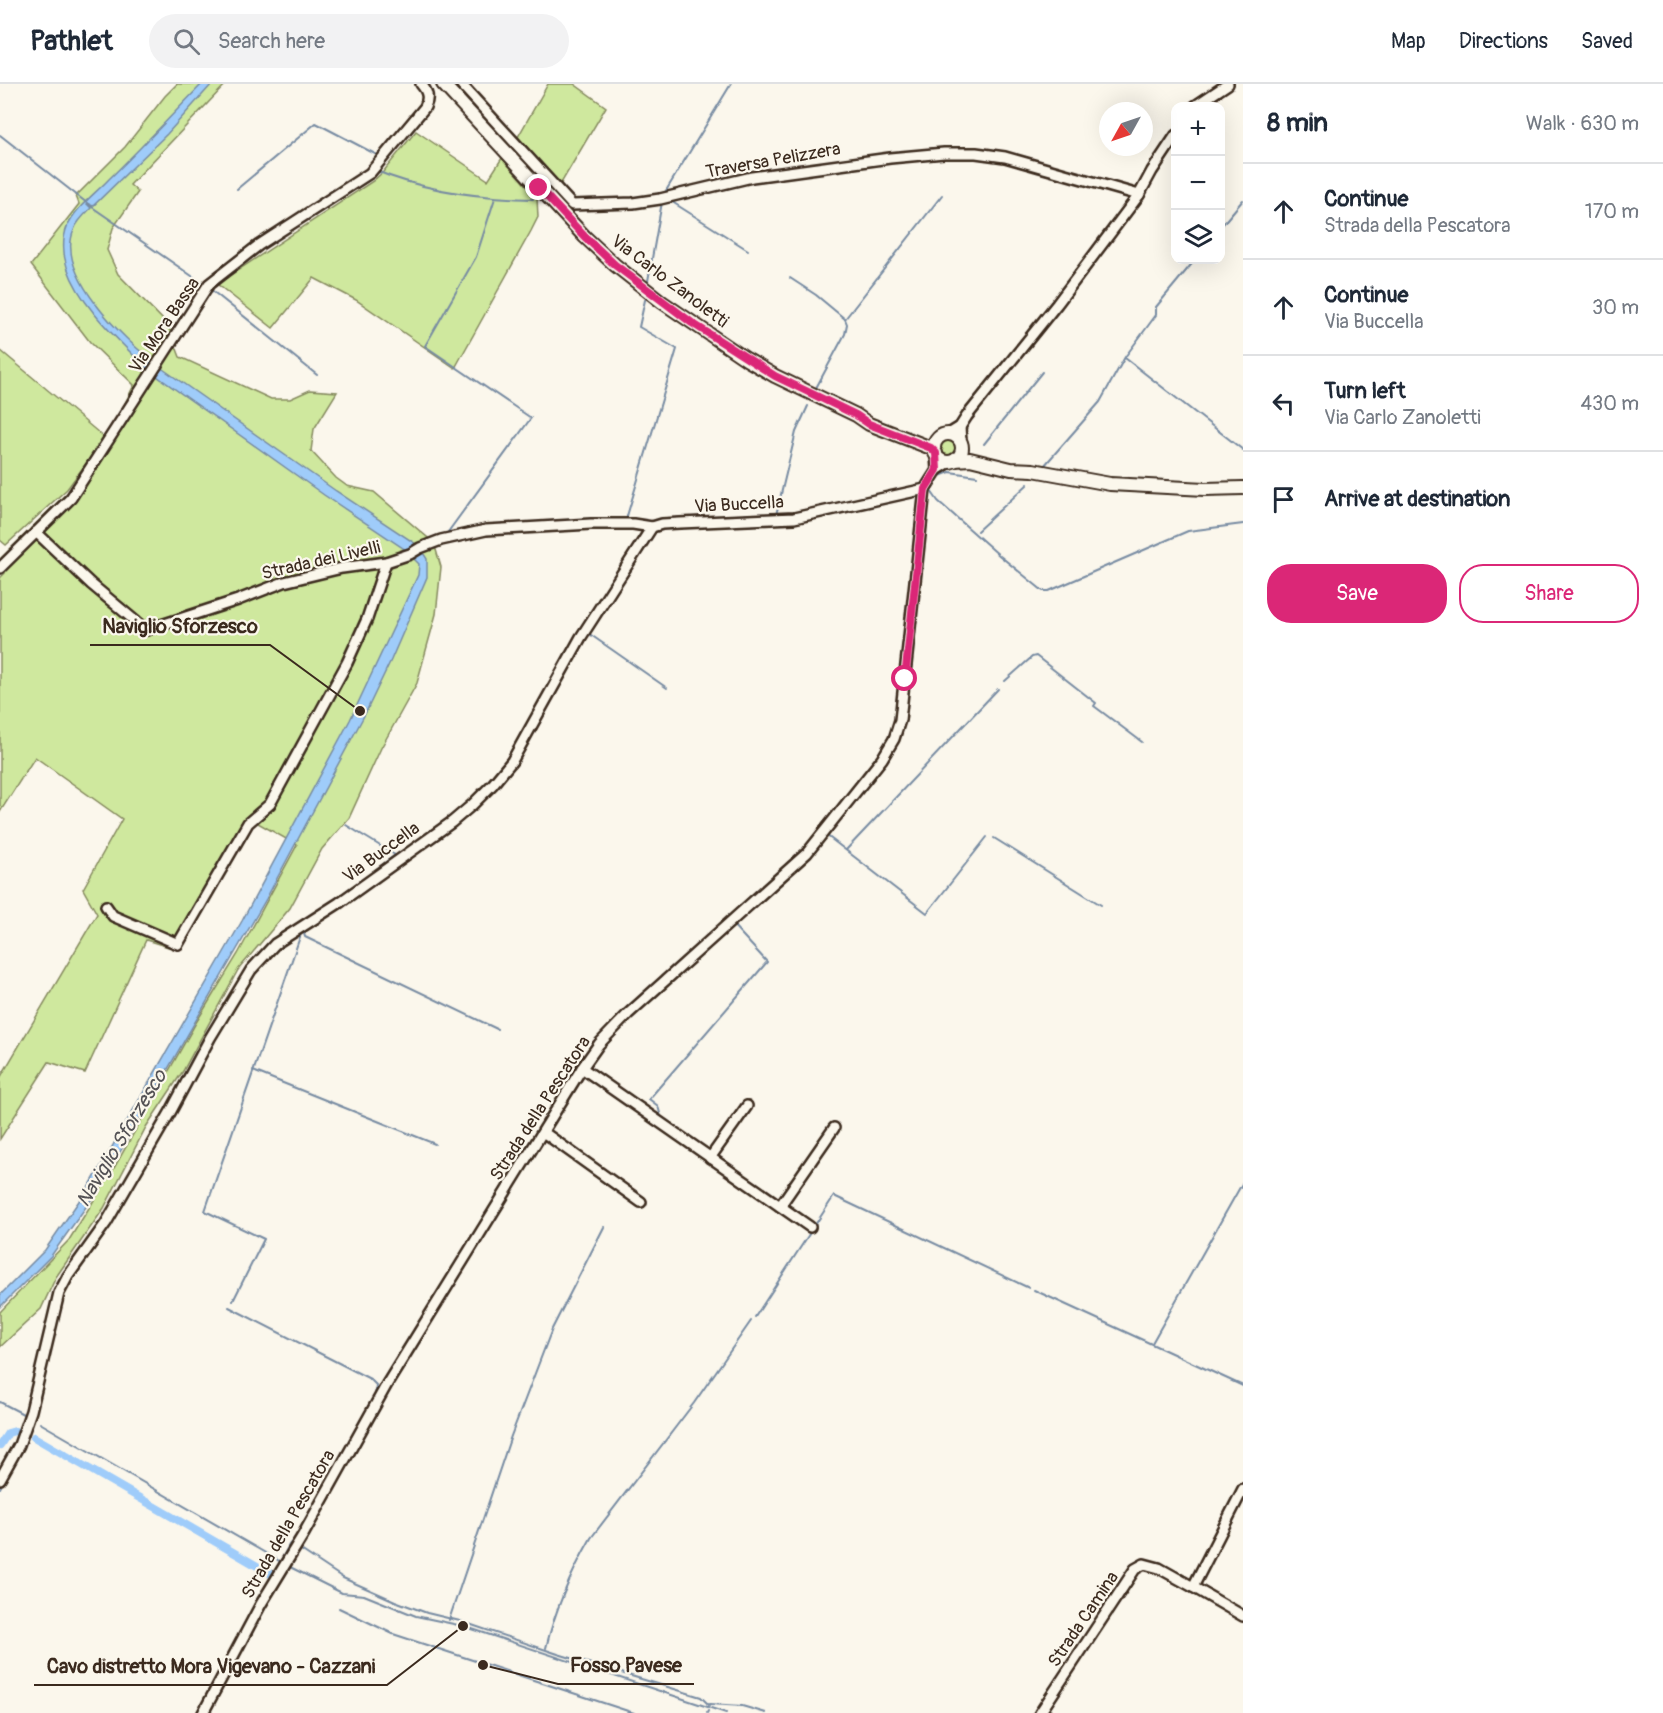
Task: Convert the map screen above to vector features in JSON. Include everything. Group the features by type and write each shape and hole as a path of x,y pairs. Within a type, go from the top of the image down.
{"main road":[{"name":"Via Carlo Zanoletti","path":"443,84 585,237 644,289 755,364 810,394 856,415 869,424 931,448 936,454"},
{"name":"Via Carlo Zanoletti","path":"856,415 943,437"},
{"path":"1033,470 961,444 955,436 943,437 935,446 936,454 942,460 970,459 1011,469 1033,470 1110,484 1205,489 1243,488"},
{"path":"952,461 960,455 961,444"}],"street":[{"name":"Via Mora Bassa","path":"0,568 71,498 206,287 259,245 373,170 425,107 428,93 421,84"},
{"name":"Traversa Pelizzera","path":"461,84 572,205 633,203 660,199 752,177 944,153 1005,156 1139,195"},
{"path":"1201,102 1223,85"},
{"path":"943,437 960,427 1057,304 1139,195 1171,142"},
{"path":"960,427 961,444"},
{"path":"936,454 937,470"},
{"path":"925,489 937,470 952,461"},
{"name":"Via Buccella","path":"0,1479 19,1445 29,1418 57,1302 68,1276 106,1223 251,970 274,944 339,903 452,822 493,784 512,761 581,637 652,527 691,522 794,518 925,489"},
{"name":"Strada della Pescatora","path":"203,1713 387,1384 599,1044 628,1014 807,853 882,759 894,739 900,720 925,489"},
{"name":"Strada dei Livelli","path":"36,532 91,584 146,630 284,582 342,568 386,562 410,555 420,548 441,540 486,530 612,524 652,527"},
{"path":"106,906 113,916 178,944 248,823 270,804 276,794 347,663 367,619 386,562"},
{"path":"582,1068 810,1227"},
{"path":"710,1158 747,1106"},
{"path":"780,1206 834,1128"},
{"path":"543,1132 641,1202"},
{"path":"1193,1587 1243,1489"},
{"name":"Strada Camina","path":"1040,1713 1136,1569 1144,1564 1160,1568 1243,1616"}],"green space":[{"path":"177,84 226,84 130,185 138,192 113,228 107,250 118,274 168,325 180,357 271,399 290,399 310,390 337,392 314,429 311,451 336,478 347,486 374,492 434,543 441,567 436,614 417,683 381,748 349,818 322,849 290,908 238,970 183,1071 146,1127 104,1208 56,1277 41,1309 0,1347 0,1312 69,1240 114,1168 197,1021 238,954 297,845 251,819 175,949 146,940 85,1073 49,1062 0,1139 0,1078 97,914 83,889 122,819 35,757 0,812 0,578 5,573 0,567 0,559 77,483 108,437 134,385 90,342 31,265 79,204 76,196 125,147"},
{"path":"548,84 574,84 606,107 560,185 518,137"},
{"path":"416,131 488,180 502,158 537,198 538,217 455,368 356,300 314,278 273,328 217,284 373,181"},
{"path":"0,350 105,438 67,489 6,545 0,540"},
{"path":"945,439 953,439 958,444 956,455 945,457 940,452 940,444"}],"water":[{"path":"202,84 212,84 167,134 93,206 86,203 91,208 74,230 71,247 74,266 83,285 111,322 155,363 149,371 102,323 73,282 64,252 64,237 67,227 80,207"},
{"path":"160,367 336,491 419,546 409,552 324,495 154,374"},
{"path":"422,551 427,559 427,577 391,660 366,712 266,899 98,1190 51,1256 0,1307 0,1295 45,1250 90,1185 242,921 350,720 418,575 419,564 412,557"}],"waterway":[{"path":"664,194 731,84"},
{"path":"237,189 316,123 379,156"},
{"path":"0,135 92,207 205,285"},
{"path":"374,170 412,183 452,192 533,199"},
{"path":"845,319 942,195"},
{"path":"448,532 531,418 425,346 476,257 495,198"},
{"path":"669,200 748,250"},
{"path":"1225,221 1243,200"},
{"path":"648,281 662,202"},
{"path":"1044,466 1100,402 1125,357 1156,315 1156,307 1192,264"},
{"path":"790,278 816,295 845,319 847,324 845,334 816,388"},
{"path":"210,289 317,375"},
{"path":"627,522 677,349 639,327 645,300"},
{"path":"1125,358 1243,450"},
{"path":"984,444 1042,372"},
{"path":"776,515 796,432 808,406"},
{"path":"937,477 950,472 977,476"},
{"path":"977,531 1028,484"},
{"path":"931,491 938,501 1043,591 1049,591 1188,531 1243,524"},
{"path":"677,528 690,528 691,525"},
{"path":"630,570 654,533 663,528"},
{"path":"588,633 667,688"},
{"path":"1005,681 1036,656 1096,703 1094,706 1142,742"},
{"path":"846,850 998,689"},
{"path":"481,802 496,787"},
{"path":"345,893 395,855 346,825"},
{"path":"826,835 927,913 987,837"},
{"path":"994,838 1101,905"},
{"path":"301,925 300,922 341,896"},
{"path":"661,1117 658,1106 649,1099 767,962 732,924"},
{"path":"303,930 305,937 497,1029"},
{"path":"233,1301 264,1239 205,1211 302,931"},
{"path":"253,1071 435,1144"},
{"path":"1152,1343 1243,1182"},
{"path":"755,1317 834,1196 1029,1288"},
{"path":"449,1620 511,1436 552,1329 604,1227"},
{"path":"1034,1290 1243,1386"},
{"path":"229,1307 370,1379 376,1385 375,1396 305,1521"},
{"path":"546,1648 564,1592 591,1538 694,1403 751,1321"},
{"path":"0,1402 27,1416"},
{"path":"40,1423 281,1562"},
{"path":"0,1445 8,1433 15,1431"},
{"path":"34,1437 271,1574"},
{"path":"0,1488 4,1480"},
{"path":"266,1588 289,1545 300,1532"},
{"path":"298,1548 343,1578 395,1601 427,1613 460,1621 558,1654 701,1697 709,1705"},
{"path":"286,1565 342,1593 364,1595 416,1616 463,1626 726,1713"},
{"path":"339,1608 393,1634 634,1713"},
{"path":"710,1704 742,1706 766,1713"}],"place":[{"name":"Naviglio Sforzesco","path":"360,711"},
{"name":"Cavo distretto Mora Vigevano - Cazzani","path":"463,1626"},
{"name":"Fosso Pavese","path":"483,1665"}],"route":[{"path":"539,188 615,265 692,323 775,376 856,415 869,424 931,448 936,453 937,470 925,489 905,679"}]}
